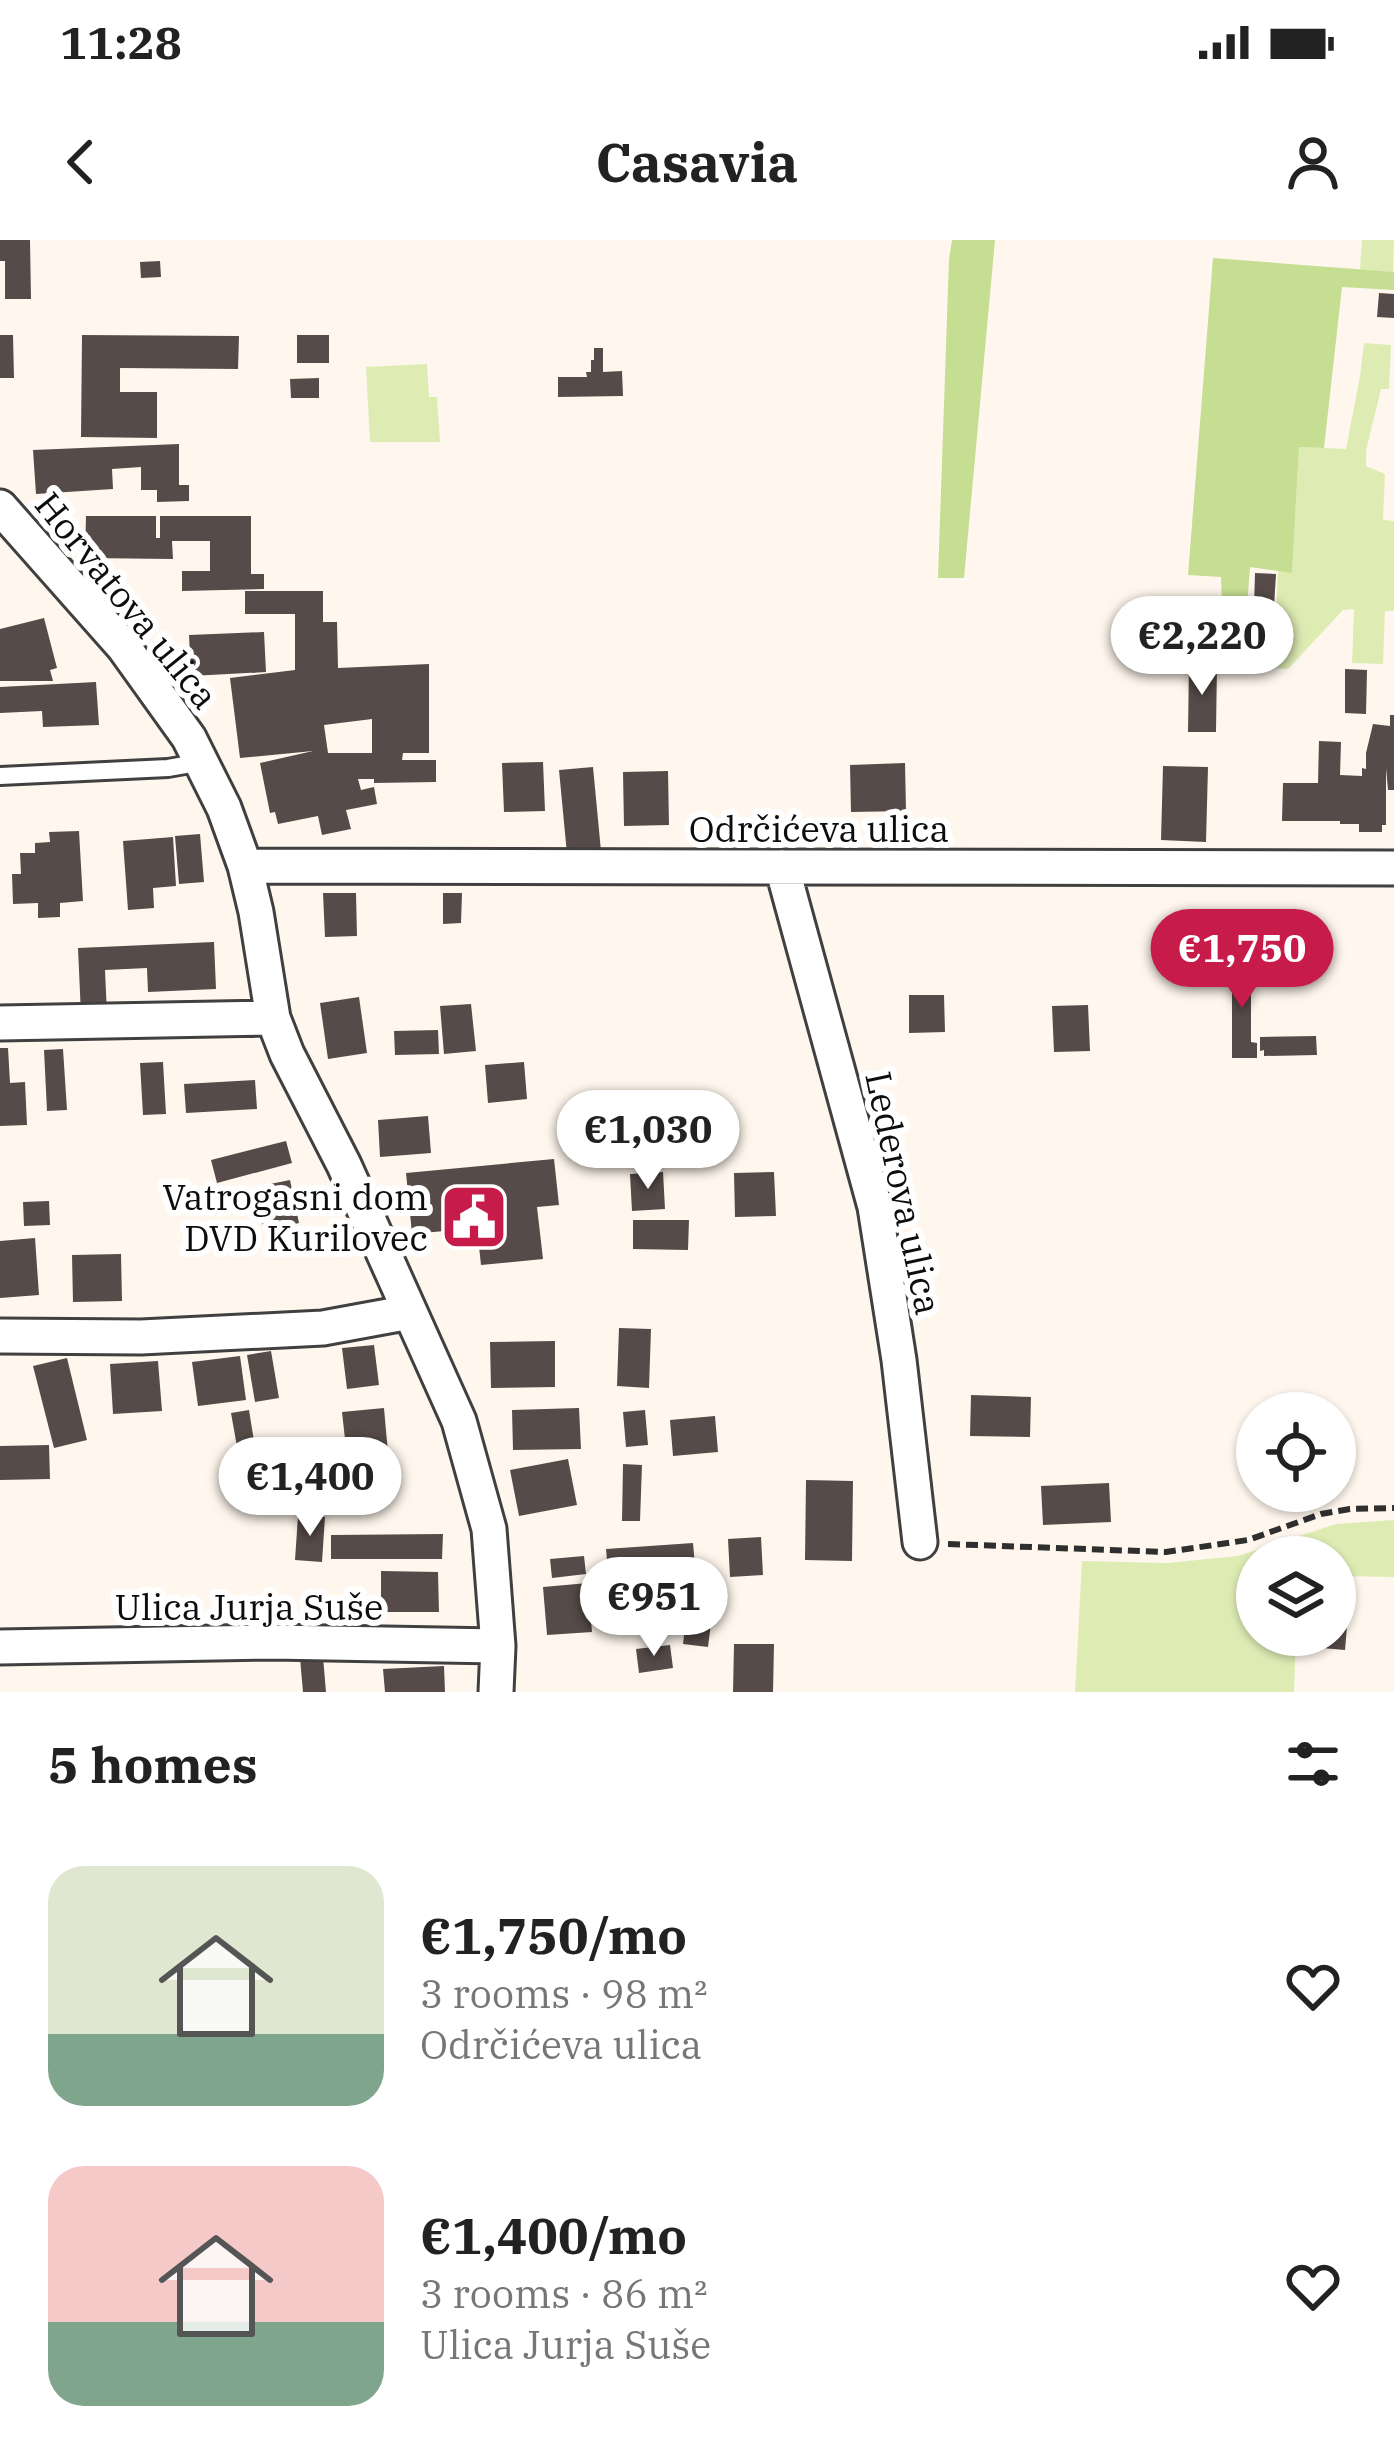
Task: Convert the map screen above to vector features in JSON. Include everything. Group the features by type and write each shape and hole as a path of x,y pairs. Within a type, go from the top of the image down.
{"street":[{"name":"Horvatova ulica","path":"0,507 123,646 189,738 224,808 256,912 273,1018 459,1421 489,1529 498,1646 496,1692"},
{"name":"Odrčićeva ulica","path":"244,866 1394,868"},
{"name":"Lederova ulica","path":"782,867 875,1207 920,1542"},
{"path":"0,1023 273,1018"},
{"path":"0,1336 141,1337 323,1328 410,1312"},
{"name":"Ulica Jurja Suše","path":"0,1647 272,1642 498,1646"}],"lane":[{"path":"0,776 168,768 202,762"}],"path":[{"path":"920,1542 1166,1552 1248,1540 1321,1514 1394,1508"}],"green space":[{"path":"952,240 995,240 964,578 938,578 949,259"},
{"path":"1362,240 1394,240 1393,272 1360,270"},
{"path":"1213,258 1394,272 1394,290 1342,287 1324,448 1299,447 1292,573 1250,567 1247,606 1222,606 1221,577 1188,575"},
{"path":"1364,343 1391,345 1389,389 1381,389 1366,451 1366,466 1385,474 1383,520 1394,521 1394,611 1385,611 1383,664 1352,663 1354,609 1343,610 1288,669 1274,668 1278,571 1292,572 1299,447 1346,449"},
{"path":"427,364 429,397 437,397 440,442 370,442 366,367"},
{"path":"1394,1520 1394,1577 1356,1576 1356,1536 1299,1536 1336,1524"},
{"path":"1236,1556 1236,1656 1295,1656 1294,1692 1075,1692 1082,1561 1167,1563"}],"building":[{"path":"0,240 30,240 31,299 5,299"},
{"path":"160,261 161,277 141,278 140,262"},
{"path":"1379,293 1394,294 1394,318 1377,317"},
{"path":"0,335 13,335 14,378 0,378"},
{"path":"82,335 239,336 238,369 120,368 120,392 157,392 157,438 81,437"},
{"path":"297,335 329,335 329,363 297,363"},
{"path":"594,348 603,348 603,372 622,371 623,396 558,397 558,377 587,377"},
{"path":"319,378 319,398 291,398 290,379"},
{"path":"179,444 179,485 189,485 189,501 157,502 157,490 141,490 141,467 112,469 113,489 36,494 33,450"},
{"path":"86,516 156,516 156,538 160,538 160,516 251,516 251,574 264,574 264,589 182,591 182,571 210,571 210,541 172,541 173,559 85,558"},
{"path":"1255,573 1276,574 1274,606 1254,606"},
{"path":"245,591 323,591 323,622 337,622 338,668 429,664 429,753 403,753 402,760 436,760 436,782 358,779 361,790 374,787 377,804 346,810 351,829 322,835 318,816 278,824 275,812 270,813 260,763 313,751 240,758 230,678 295,670 295,614 245,614","holes":["372,719 372,753 328,753 324,725"]},
{"path":"1235,614 1274,616 1272,660 1234,659"},
{"path":"44,618 57,668 50,670 53,681 0,681 0,629"},
{"path":"264,632 266,672 191,676 189,635"},
{"path":"1189,663 1217,663 1216,732 1188,732"},
{"path":"1345,669 1367,670 1366,714 1345,713"},
{"path":"96,682 99,725 43,727 42,711 0,713 0,687"},
{"path":"1390,715 1394,715 1394,790 1388,790 1386,768 1382,832 1359,832 1359,824 1340,821 1282,821 1283,783 1318,783 1319,741 1341,742 1340,775 1362,776 1373,724 1390,726"},
{"path":"543,762 545,811 504,812 502,763"},
{"path":"905,763 906,811 851,812 850,765"},
{"path":"1163,766 1208,767 1206,842 1161,840"},
{"path":"593,767 601,851 567,854 559,770"},
{"path":"668,771 669,825 624,826 623,772"},
{"path":"79,831 83,901 60,903 60,917 38,918 38,903 13,904 12,874 21,874 20,853 35,853 35,843 50,842 49,832"},
{"path":"200,834 204,882 179,884 175,836"},
{"path":"173,837 176,886 153,888 154,908 128,910 123,841"},
{"path":"323,893 356,893 357,936 325,937"},
{"path":"443,893 462,893 461,923 443,924"},
{"path":"214,942 216,989 148,992 147,968 105,970 107,1014 81,1015 78,948"},
{"path":"1232,961 1251,961 1251,1042 1257,1043 1257,1058 1232,1058"},
{"path":"909,995 944,995 945,1032 909,1033"},
{"path":"359,997 367,1053 328,1059 320,1003"},
{"path":"471,1004 476,1051 444,1054 440,1006"},
{"path":"1088,1005 1090,1051 1054,1052 1052,1006"},
{"path":"438,1030 439,1054 395,1055 394,1031"},
{"path":"1316,1036 1317,1055 1264,1056 1264,1050 1260,1051 1260,1037"},
{"path":"0,1048 8,1048 10,1083 25,1082 27,1125 0,1126"},
{"path":"63,1049 67,1110 47,1111 44,1050"},
{"path":"163,1062 166,1114 143,1115 140,1063"},
{"path":"524,1062 527,1099 488,1103 485,1065"},
{"path":"255,1080 257,1109 186,1113 184,1084"},
{"path":"428,1116 431,1153 380,1157 378,1120"},
{"path":"286,1141 292,1163 217,1183 211,1160"},
{"name":"Vatrogasni dom DVD Kurilovec","path":"554,1159 559,1205 537,1207 543,1259 481,1265 477,1228 412,1234 406,1173"},
{"path":"663,1172 665,1209 632,1211 630,1174"},
{"path":"774,1172 776,1216 735,1217 734,1173"},
{"path":"290,1180 299,1223 264,1231 255,1187"},
{"path":"49,1201 50,1225 24,1226 23,1202"},
{"path":"633,1220 689,1220 688,1250 633,1249"},
{"path":"35,1238 39,1295 0,1298 0,1241"},
{"path":"121,1254 122,1301 73,1302 72,1255"},
{"path":"619,1328 651,1329 649,1388 617,1386"},
{"path":"555,1341 555,1387 491,1388 490,1342"},
{"path":"374,1345 379,1385 347,1389 342,1348"},
{"path":"271,1351 279,1398 255,1402 247,1355"},
{"path":"240,1356 246,1400 198,1406 192,1362"},
{"path":"67,1358 87,1440 54,1448 33,1366"},
{"path":"158,1361 162,1411 113,1414 110,1364"},
{"path":"971,1395 1031,1397 1030,1437 970,1436"},
{"path":"384,1408 388,1453 347,1457 342,1412"},
{"path":"579,1408 581,1449 513,1450 512,1410"},
{"path":"249,1410 258,1466 241,1469 231,1413"},
{"path":"645,1410 648,1445 626,1447 623,1412"},
{"path":"715,1416 718,1452 673,1456 670,1420"},
{"path":"49,1445 50,1479 0,1480 0,1446"},
{"path":"568,1459 577,1505 519,1516 510,1470"},
{"path":"623,1464 642,1465 640,1521 622,1521"},
{"path":"806,1480 853,1481 852,1561 805,1560"},
{"path":"1109,1483 1111,1522 1043,1525 1041,1486"},
{"path":"298,1516 325,1517 322,1562 295,1560"},
{"path":"443,1534 442,1559 331,1559 331,1535"},
{"path":"761,1537 763,1575 730,1577 728,1539"},
{"path":"693,1543 696,1576 609,1583 606,1549"},
{"path":"584,1556 586,1574 552,1578 550,1559"},
{"path":"381,1571 438,1572 439,1612 381,1612"},
{"path":"588,1583 592,1632 547,1635 543,1587"},
{"path":"652,1585 653,1608 616,1610 614,1587"},
{"path":"690,1588 715,1591 708,1647 683,1644"},
{"path":"734,1644 774,1644 773,1692 733,1692"},
{"path":"670,1645 673,1668 639,1673 636,1649"},
{"path":"323,1657 326,1692 303,1692 300,1658"},
{"path":"444,1666 445,1692 385,1692 383,1669"}],"place":[{"name":"Vatrogasni dom DVD Kurilovec","path":"474,1217"}]}
